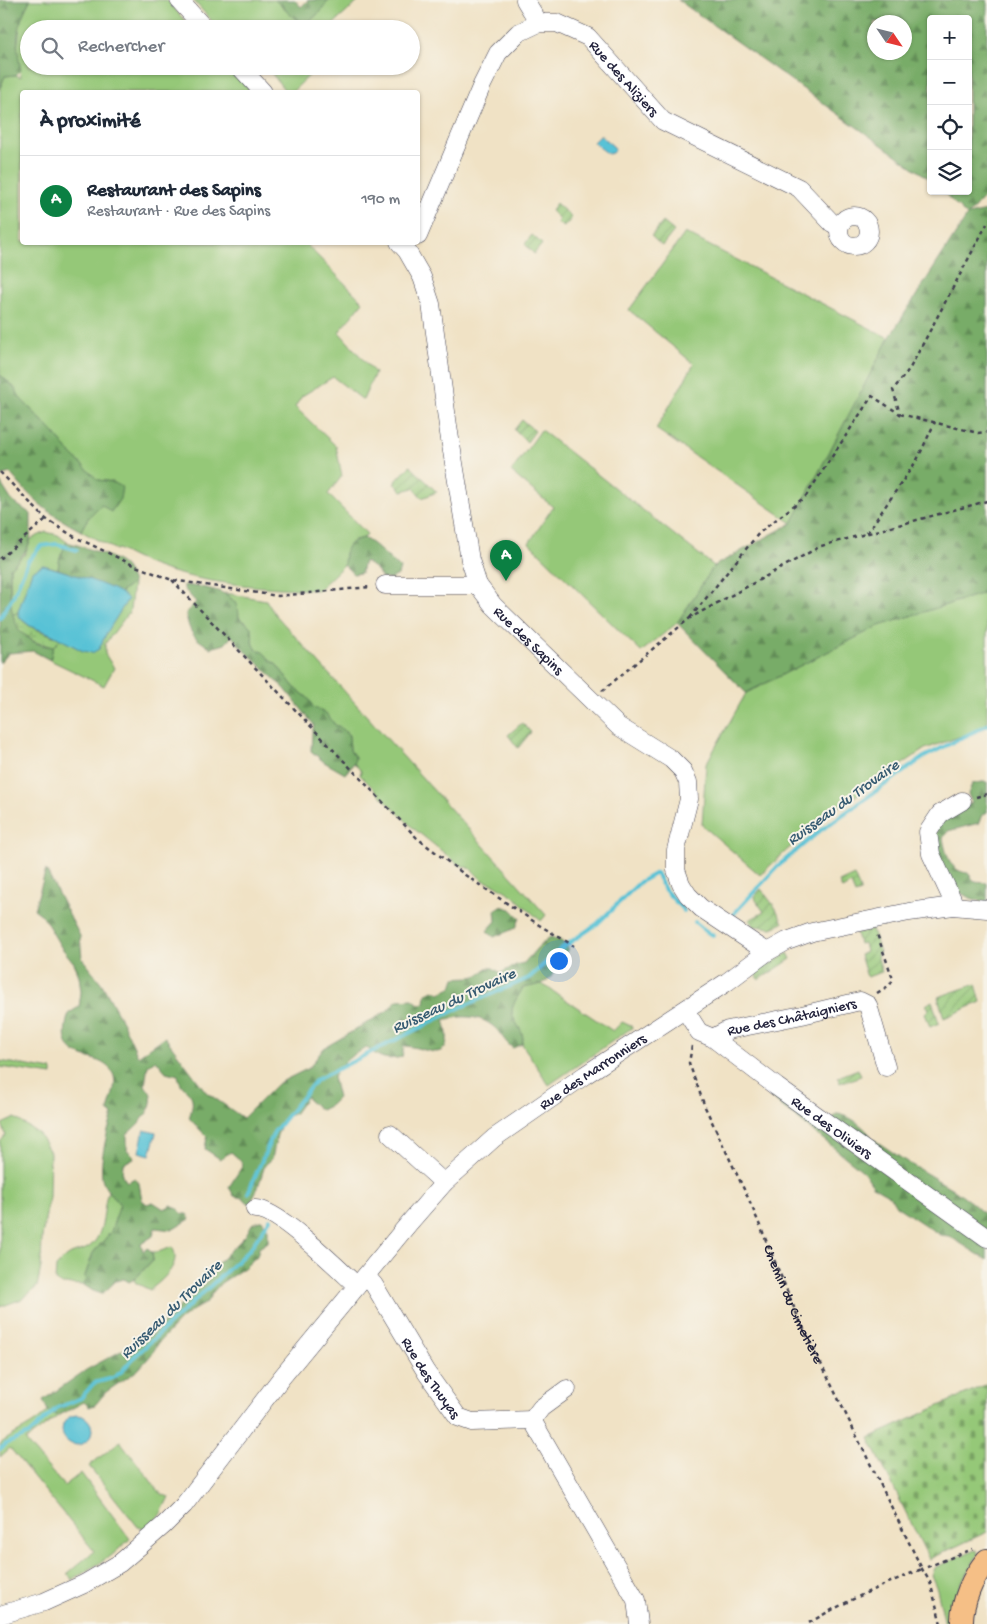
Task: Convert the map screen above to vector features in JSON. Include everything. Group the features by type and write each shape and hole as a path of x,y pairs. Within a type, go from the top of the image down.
{"main road":[{"path":"962,1624 968,1592 981,1567 982,1553"}],"street":[{"path":"179,0 198,20"},
{"path":"420,231 482,85 498,54 518,33 539,23 525,0"},
{"name":"Rue des Aliziers","path":"539,23 557,23 588,37 663,122 799,188 832,223 839,227"},
{"path":"248,75 261,90"},
{"name":"Rue des Sapins","path":"407,245 422,277 431,304 449,433 470,560 478,585 493,605 618,726 671,760 683,771 688,782 689,799 676,850 676,870 681,884 688,895 701,908 767,952"},
{"path":"385,585 478,585"},
{"path":"952,906 952,899 931,854 928,832 940,814 962,801"},
{"name":"Rue des Marronniers","path":"0,1615 64,1594 120,1563 143,1545 184,1505 282,1377 444,1183 494,1138 584,1075 685,1010 767,952 788,940 812,932 910,912 952,906 987,909"},
{"name":"Rue des Châtaigniers","path":"702,1037 860,1001 868,1005 886,1066"},
{"name":"Rue des Oliviers","path":"685,1010 702,1037 777,1087 987,1238"},
{"path":"390,1134 444,1183"},
{"name":"Rue des Thuyas","path":"255,1209 262,1209 282,1220 361,1281 374,1284 426,1372 458,1417 472,1422 532,1420"},
{"path":"567,1389 541,1408 532,1420 636,1600 640,1624"}],"path":[{"path":"900,414 893,390 910,368 987,224"},
{"path":"690,618 759,533 806,496 872,396 900,414 978,433 987,432"},
{"path":"866,534 917,460 935,422"},
{"path":"0,472 46,519 73,536 124,561 172,580 278,596 385,585"},
{"path":"591,700 690,618 821,546 987,501"},
{"path":"0,559 46,519"},
{"path":"172,580 417,838 465,875 574,946"},
{"path":"864,1002 890,985 893,978 872,921"},
{"name":"Chemin du Cimetière","path":"702,1037 690,1051 689,1063 705,1107 750,1202 798,1317 930,1582 941,1624"},
{"path":"807,1624 870,1590 922,1569 982,1553"}],"green space":[{"path":"0,0 30,0 19,26 18,51 20,71 16,75 5,76 0,88"},
{"path":"30,0 167,0 184,20 21,20"},
{"path":"193,0 275,0 297,20 211,20"},
{"path":"275,0 295,0 301,7 308,0 328,0 321,11 310,20 297,20"},
{"path":"328,0 360,0 338,20 310,20 321,11"},
{"path":"678,0 987,0 987,194 968,215 987,211 987,592 879,626 746,693 677,623 714,566 792,523 889,338 967,216 946,195 972,195 972,15 927,15 927,177"},
{"path":"20,26 20,70 17,49"},
{"path":"16,75 21,77 21,75 237,75 249,90 20,90 20,245 307,245 363,302 339,332 375,373 363,400 333,377 302,396 295,407 336,446 342,476 328,494 367,534 364,538 354,540 345,553 344,565 318,590 241,585 190,577 141,561 81,531 90,516 102,505 111,512 113,482 98,480 72,455 21,399 13,386 0,375 0,88 5,76"},
{"path":"273,75 310,75 294,90 284,90"},
{"path":"556,203 572,218 564,227 557,223 559,219 551,211"},
{"path":"663,222 674,231 662,246 651,236"},
{"path":"685,233 889,338 792,523 656,429 694,364 629,310"},
{"path":"532,235 542,244 534,254 525,244"},
{"path":"0,375 13,386 21,399 72,455 98,480 113,482 122,487 120,499 111,512 102,505 90,516 81,531 42,506 10,473 0,476"},
{"path":"522,420 535,431 527,442 514,430"},
{"path":"541,430 714,566 677,623 641,652 529,543 553,507 511,472"},
{"path":"410,466 437,492 422,498 414,488 402,491 394,483"},
{"path":"0,482 12,501 31,514 29,544 23,555 10,568 12,610 19,628 25,636 41,645 53,647 50,660 33,651 9,653 0,663"},
{"path":"46,532 58,535 67,542 60,557 58,569 43,565 32,571 18,612 13,615 11,609 10,568 25,554 31,539"},
{"path":"364,538 400,568 398,575 391,579 382,578 376,569 364,561 361,573 353,574 344,565 346,550 350,544 353,541"},
{"path":"67,542 99,552 122,564 129,573 133,583 120,593 58,569 60,557"},
{"path":"133,583 130,611 105,644 105,654 114,668 104,686 50,660 53,647 61,639 83,651 99,649 127,599 120,593"},
{"path":"184,585 211,589 228,596 234,601 238,608 239,618 251,627 252,642 257,650 263,652 276,664 294,687 308,698 313,707 327,714 335,725 340,727 349,736 350,750 355,757 354,763 345,774 324,762 311,751 314,725 285,689 232,636 225,644 211,648 193,635 186,613 196,602 184,589"},
{"path":"987,592 987,727 925,749 821,819 760,875 702,825 706,764 746,693 879,626"},
{"path":"225,593 266,600 274,613 546,915 541,921 512,895 496,885 482,880 471,869 458,864 413,828 360,775 361,771 354,763 355,757 350,750 349,735 335,725 327,714 313,707 308,698 294,687 276,664 263,652 257,650 252,642 251,627 239,618 235,602"},
{"path":"18,612 21,618 30,626 61,639 53,647 35,642 19,631 13,615"},
{"path":"522,723 531,732 518,748 508,735"},
{"path":"987,782 987,812 981,817 979,823 948,831 943,838 947,856 953,866 962,872 968,873 975,882 987,883 987,902 964,895 957,889 946,874 932,844 938,824 953,811 972,803 968,794 972,784"},
{"path":"46,870 80,936 82,958 102,984 138,1056 165,1037 206,1092 243,1118 277,1084 309,1068 324,1048 387,1011 397,1000 413,999 420,1005 425,1003 426,994 433,990 440,993 452,987 455,978 476,976 486,968 493,968 501,973 524,963 550,937 560,940 568,947 568,950 547,981 523,988 515,1001 512,1011 522,1034 522,1044 513,1048 494,1027 483,1020 457,1017 444,1020 447,1039 441,1051 433,1052 404,1046 402,1057 387,1059 367,1048 351,1056 333,1077 338,1098 331,1105 321,1110 309,1101 307,1096 294,1114 284,1117 277,1135 272,1159 265,1165 250,1204 242,1198 234,1196 229,1187 243,1165 231,1152 220,1159 205,1149 207,1137 189,1118 192,1108 191,1096 180,1082 178,1075 166,1072 156,1060 148,1065 145,1085 150,1093 150,1107 144,1117 127,1134 127,1150 134,1158 123,1164 122,1175 127,1182 135,1178 139,1183 142,1200 147,1204 153,1202 164,1209 172,1205 182,1214 187,1214 190,1219 172,1230 155,1228 153,1236 141,1244 143,1251 148,1248 152,1252 153,1260 133,1280 129,1282 124,1279 116,1281 102,1294 84,1285 93,1253 111,1232 120,1204 106,1188 102,1175 104,1148 113,1115 108,1111 115,1080 108,1067 72,1051 67,1043 65,1031 69,1013 79,1007 81,992 79,976 74,963 61,947 42,915 34,909"},
{"path":"854,875 861,892 855,894 851,884 842,889 839,882"},
{"path":"761,889 775,907 783,923 772,928 754,926 749,920 764,912 754,897"},
{"path":"501,906 511,909 520,918 516,928 494,937 487,931 496,921 495,910"},
{"path":"872,930 880,952 877,954 882,972 867,977 860,955 866,952 864,943 859,944 856,933"},
{"path":"788,953 791,959 759,980 755,973"},
{"path":"542,984 613,1031 622,1022 633,1027 549,1085 522,1044 522,1034 512,1011 523,988"},
{"path":"976,984 981,1002 944,1018 938,997"},
{"path":"932,1001 939,1023 930,1027 925,1013 929,1009 926,1005"},
{"path":"0,1061 52,1070 52,1075 0,1067"},
{"path":"858,1069 861,1076 840,1083 838,1077"},
{"path":"772,1091 987,1246 987,1260 949,1236 940,1235 896,1206 890,1196 874,1187 864,1172 769,1096"},
{"path":"836,1114 846,1116 857,1122 873,1139 972,1203 987,1217 987,1234 966,1212 949,1207 832,1121"},
{"path":"15,1118 39,1134 50,1152 49,1198 42,1237 41,1267 37,1287 22,1299 0,1307 0,1142 6,1135 2,1124"},
{"path":"108,1191 120,1204 111,1232 93,1253 84,1285 62,1284 55,1281 56,1267 69,1255 89,1247 98,1236 103,1221"},
{"path":"262,1220 268,1229 268,1242 259,1248 257,1256 244,1268 221,1283 206,1303 180,1320 160,1341 138,1370 106,1392 95,1405 89,1407 84,1402 58,1416 48,1411 43,1400 86,1370 154,1333 190,1296 196,1287 205,1284 215,1266 246,1235 252,1224"},
{"path":"172,1247 175,1259 170,1271 165,1276 150,1290 136,1283 134,1280 153,1260 152,1252"},
{"path":"987,1384 987,1532 929,1559 869,1438"},
{"path":"48,1411 58,1416 26,1440 27,1443 64,1486 81,1473 130,1539 111,1556 72,1580 68,1573 94,1551 10,1448 0,1457 0,1444"},
{"path":"120,1441 161,1494 169,1497 160,1515 146,1529 138,1527 89,1466"},
{"path":"977,1550 978,1555 963,1579 956,1596 951,1614 951,1624 945,1624 937,1589 931,1575 934,1568"}],"water":[{"path":"600,135 614,147 615,150 612,153 608,154 593,142"},
{"path":"43,565 102,584 128,599 99,649 92,653 83,651 51,634 30,626 20,618 18,612 32,571"},
{"path":"144,1130 156,1133 150,1155 139,1152"},
{"path":"77,1415 88,1419 92,1430 88,1441 77,1445 66,1441 62,1430 66,1419"}],"waterway":[{"path":"0,618 13,597 28,561 41,546 57,544 77,550"},
{"name":"Ruisseau du Trovaire","path":"729,919 779,865 821,830 924,757 987,725"},
{"name":"Ruisseau du Trovaire","path":"248,1193 274,1132 316,1080 459,1008 529,978 562,948 597,924 640,882 656,873 665,890 684,911"},
{"path":"695,922 713,935"},
{"name":"Ruisseau du Trovaire","path":"0,1449 6,1444 29,1434 57,1408 81,1398 94,1383 113,1378 122,1371 133,1358 250,1249 270,1219"}],"place":[{"name":"Restaurant des Sapins","path":"506,581"}]}
